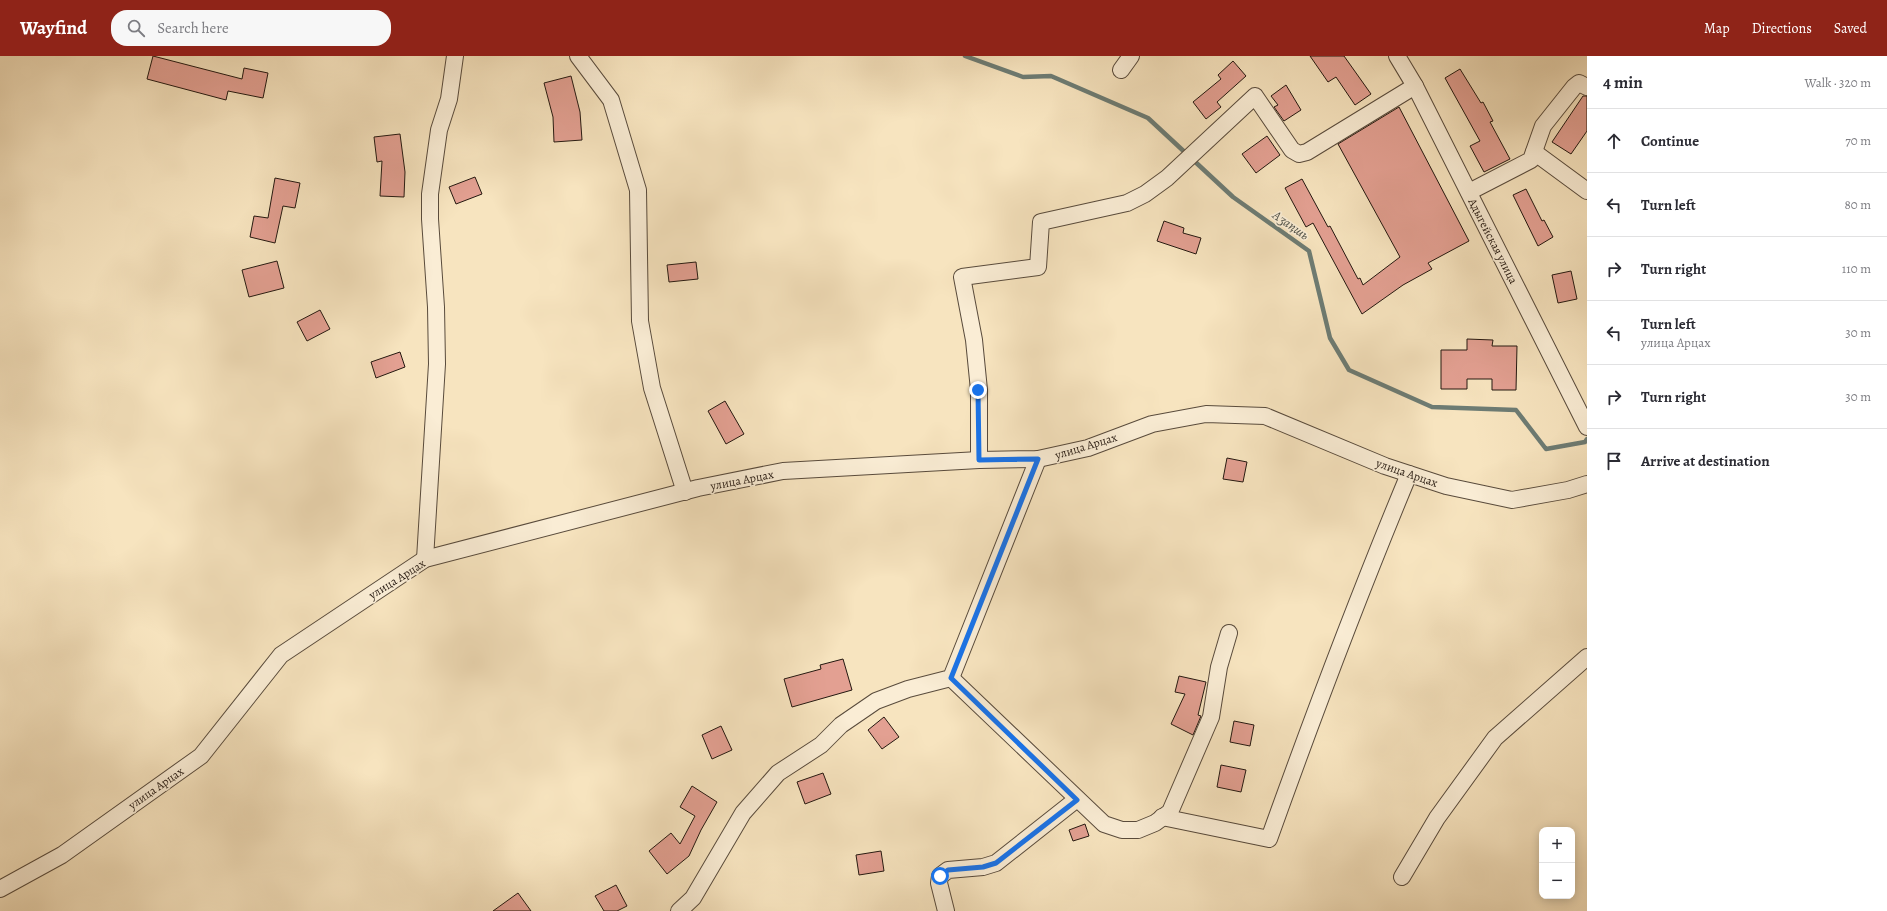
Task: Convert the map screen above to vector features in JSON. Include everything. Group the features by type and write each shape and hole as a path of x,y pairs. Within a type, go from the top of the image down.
{"street":[{"path":"425,559 437,364 436,307 430,219 430,194 439,130 449,99 456,56"},
{"path":"578,56 611,100 638,190 640,321 652,388 685,492"},
{"path":"1122,70 1131,56"},
{"name":"Адыгейская улица","path":"1397,56 1415,86 1587,427"},
{"path":"1469,192 1531,160 1543,126 1574,87 1579,83 1587,88"},
{"path":"979,460 976,361 974,340 962,277 1038,268 1041,222 1127,203 1145,194 1167,178 1255,96 1292,150 1299,154 1307,152 1415,86"},
{"path":"1534,152 1587,191"},
{"name":"улица Арцах","path":"0,889 62,855 201,756 281,655 425,559 685,492 783,471 979,460 1038,459 1088,448 1152,424 1206,414 1265,416 1385,466 1446,486 1512,500 1568,490 1587,484"},
{"path":"951,678 1038,459"},
{"path":"1162,817 1268,839 1326,679 1409,474"},
{"path":"951,678 1077,800 1104,824 1122,830 1138,830 1155,823 1170,812 1211,717 1219,667 1229,633"},
{"path":"1402,877 1437,818 1495,738 1587,657"},
{"path":"679,911 693,898 743,813 778,773 821,745 841,725 876,701 908,689 951,678"},
{"path":"946,911 939,883 940,876 948,870 976,868 996,863 1077,800"}],"building":[{"path":"153,56 242,79 244,68 268,73 263,98 228,91 226,100 147,79"},
{"path":"1310,56 1344,56 1371,94 1355,105 1336,77 1328,82"},
{"path":"1233,61 1246,76 1217,102 1221,107 1206,119 1193,102 1221,79 1218,75"},
{"path":"1460,69 1481,103 1483,102 1493,121 1490,122 1510,159 1484,172 1470,146 1480,141 1445,78"},
{"path":"571,76 580,112 582,140 554,142 553,117 544,83"},
{"path":"1286,85 1301,110 1284,121 1274,107 1278,105 1271,96"},
{"path":"1583,96 1587,96 1587,131 1571,154 1552,142"},
{"path":"1399,107 1469,241 1428,263 1432,269 1403,285 1362,314 1313,223 1306,227 1285,188 1302,179 1328,227 1330,226 1358,279 1360,278 1363,285 1400,257 1338,144"},
{"path":"400,134 405,172 404,197 380,196 382,161 377,162 374,137"},
{"path":"1267,136 1280,155 1256,173 1242,154"},
{"path":"475,177 482,194 456,204 449,187"},
{"path":"275,178 300,183 295,208 283,206 275,243 250,237 254,216 268,218"},
{"path":"1526,189 1542,221 1544,220 1553,237 1538,246 1513,195"},
{"path":"1164,221 1184,228 1183,233 1201,238 1196,254 1157,241"},
{"path":"277,261 284,288 249,297 242,270"},
{"path":"696,262 698,279 669,282 667,265"},
{"path":"1571,271 1577,299 1558,303 1552,275"},
{"path":"320,310 330,329 307,341 297,322"},
{"path":"1467,339 1493,340 1492,346 1517,346 1516,390 1492,390 1492,379 1467,379 1467,389 1441,389 1441,350 1467,350"},
{"path":"400,352 405,367 376,378 371,362"},
{"path":"725,401 744,434 726,444 708,411"},
{"path":"1227,458 1247,462 1243,482 1223,479"},
{"path":"843,659 852,690 792,707 784,679 821,669 820,665"},
{"path":"1179,676 1206,682 1198,715 1201,716 1193,735 1171,724 1185,694 1175,692"},
{"path":"884,717 899,737 882,749 868,730"},
{"path":"1234,721 1254,725 1250,746 1230,742"},
{"path":"721,726 732,750 712,759 702,735"},
{"path":"1221,765 1246,770 1241,792 1217,787"},
{"path":"823,773 831,794 805,804 797,782"},
{"path":"692,786 717,802 701,830 689,856 667,874 649,851 671,833 680,844 695,816 680,807"},
{"path":"1085,824 1089,836 1073,841 1069,830"},
{"path":"881,851 884,871 859,875 856,855"},
{"path":"616,885 627,906 617,911 604,911 595,896"},
{"path":"518,893 531,911 493,911"}],"waterway":[{"name":"Аӡаԥшь","path":"965,56 1023,77 1051,76 1148,118 1233,197 1309,251 1330,338 1349,370 1432,407 1516,410 1546,449 1585,442 1587,439"}],"route":[{"path":"940,876 948,870 983,867 996,863 1077,800 951,678 1038,459 979,460 978,390"}]}
